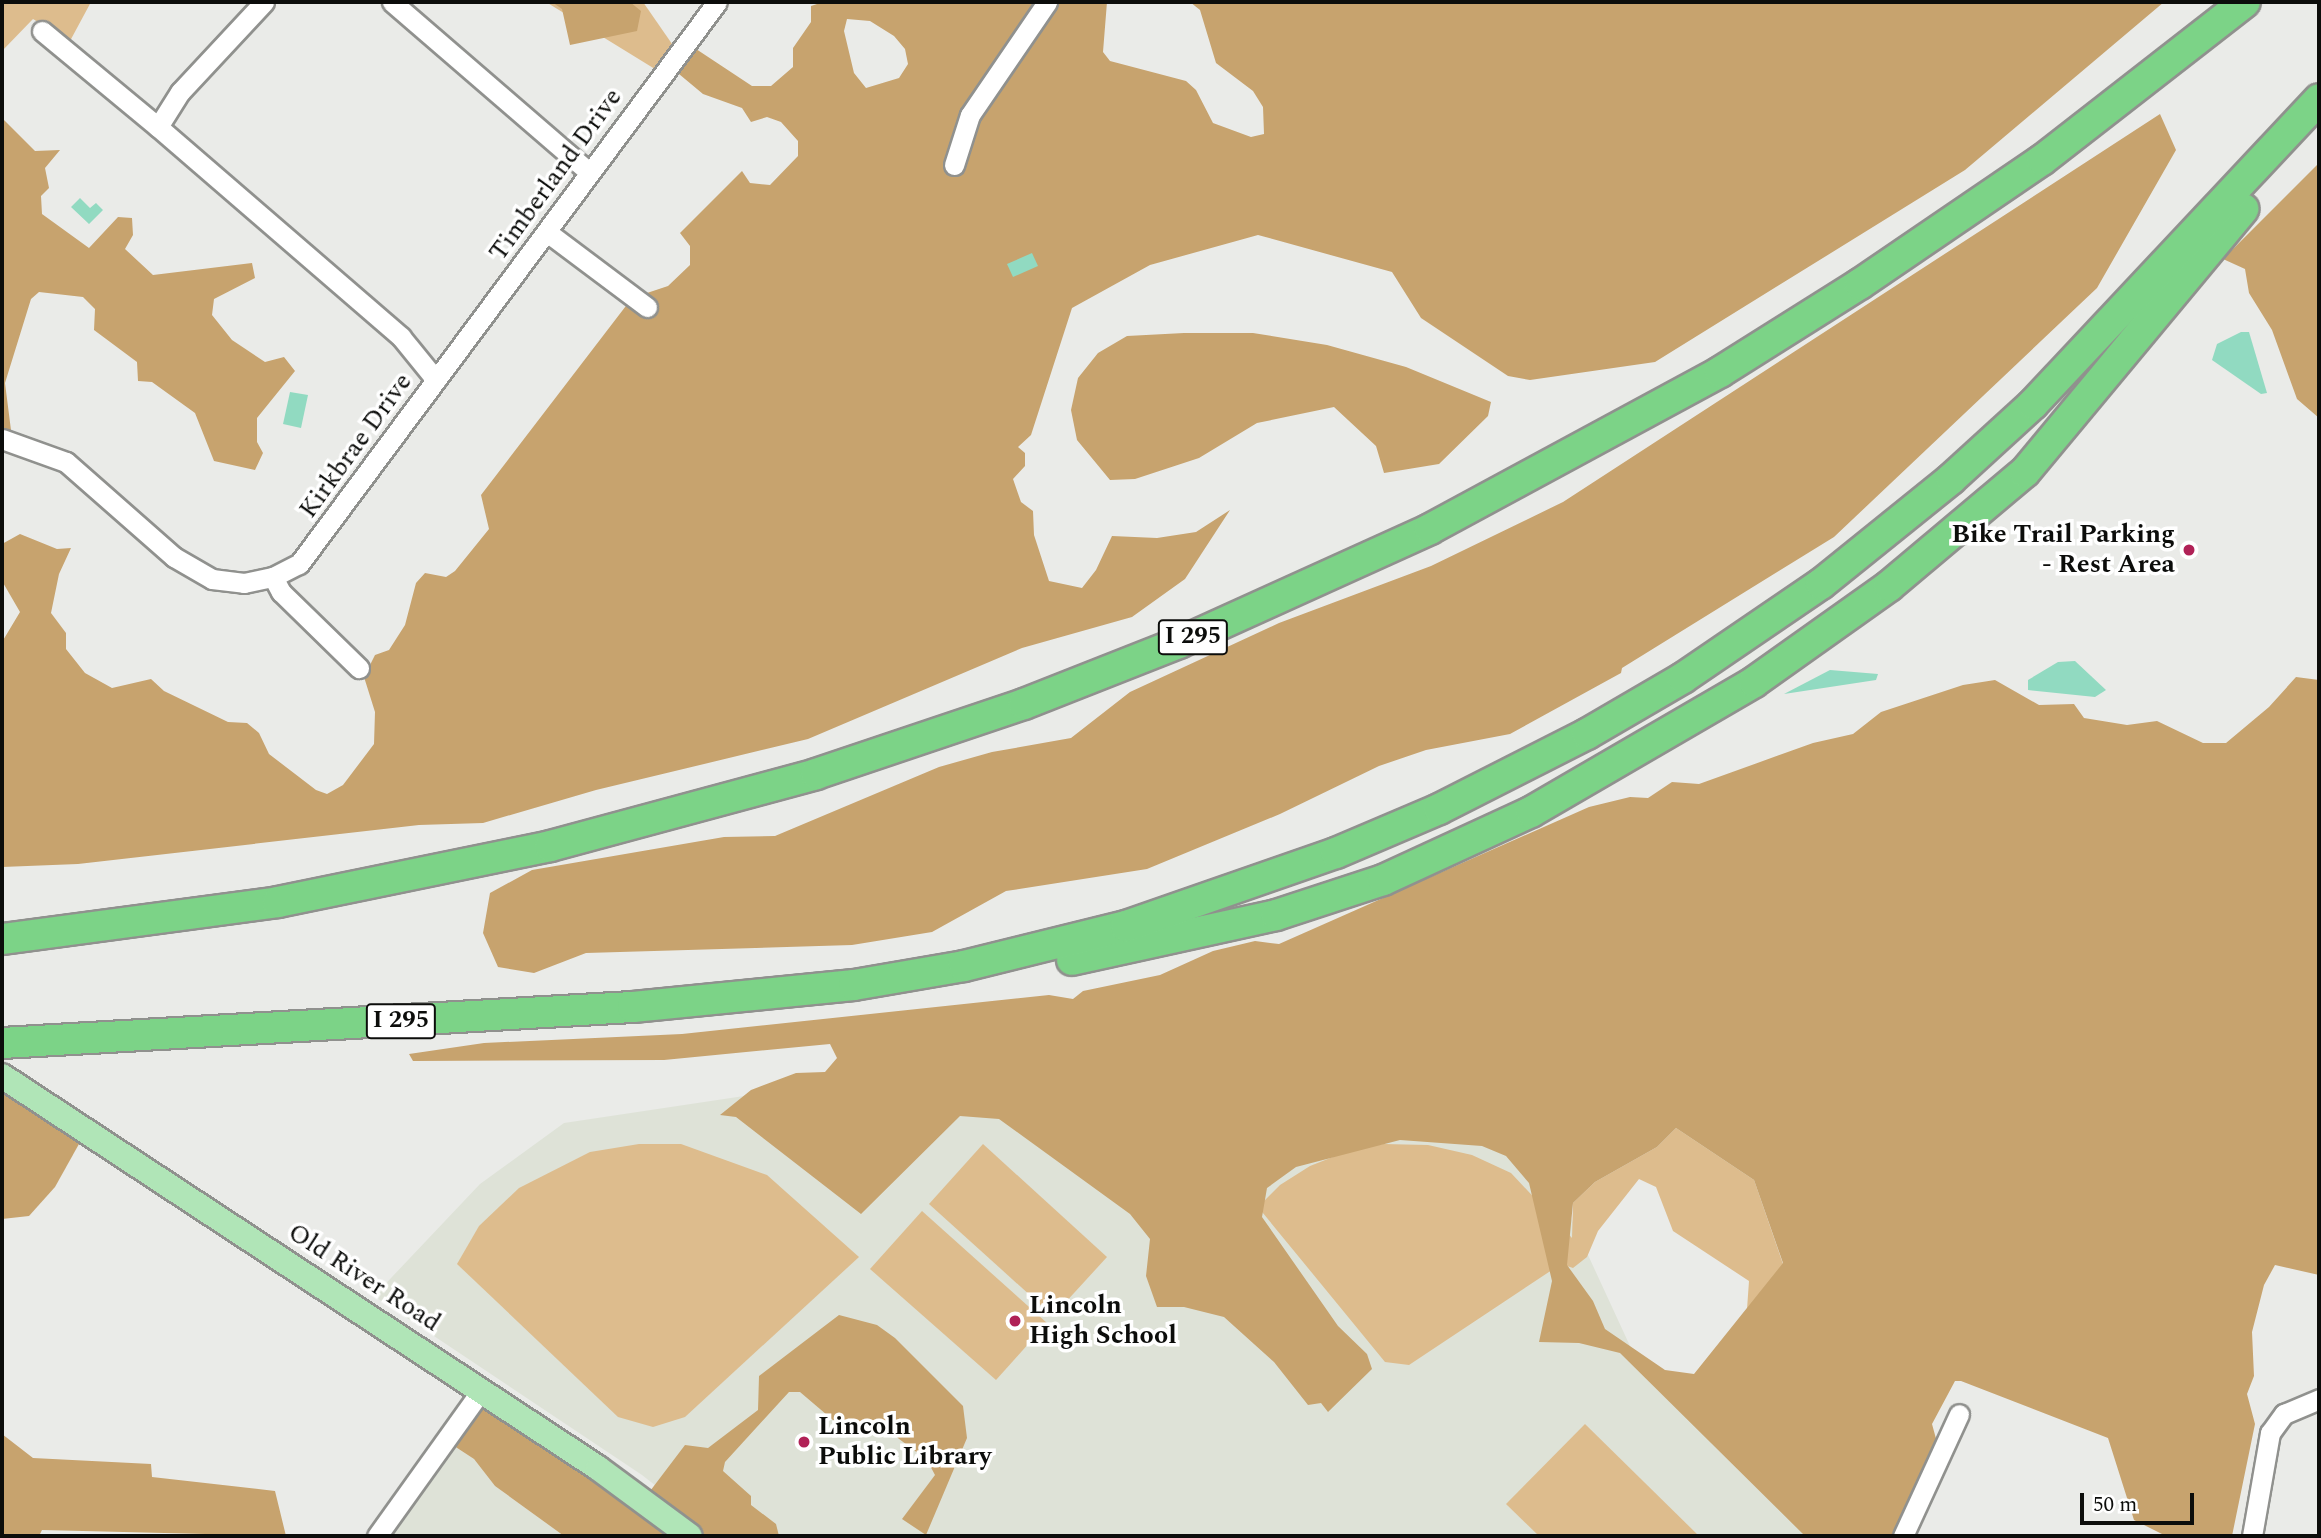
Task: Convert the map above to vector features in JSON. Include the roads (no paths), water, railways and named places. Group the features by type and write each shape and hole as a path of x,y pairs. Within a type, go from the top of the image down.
{"highway":[{"name":"I 295","path":"2,939 312,896 591,836 895,748 1179,643 1430,529 1720,372 1997,192 2245,2"},
{"name":"I 295","path":"2,1043 647,1007 799,992 1018,954 1221,896 1439,809 1636,706 1821,584 1985,449 2101,335 2319,99"},
{"path":"799,992 967,981 1300,909 1384,880 1469,842 1642,751 1805,648 1915,566 2025,472 2319,113"}],"main road":[{"name":"Old River Road","path":"2,1076 481,1391 627,1489 690,1536"}],"street":[{"path":"158,127 180,92 264,2"},
{"path":"392,2 590,172"},
{"name":"Timberland Drive","path":"436,380 717,2"},
{"path":"954,165 970,116 1048,2"},
{"name":"Kirkbrae Drive","path":"2,439 66,462 194,570 212,579 244,583 273,577 299,564 314,548 436,380 401,337 42,30"},
{"path":"547,232 647,307"},
{"path":"273,577 281,592 359,668"},
{"path":"377,1536 481,1391"},
{"path":"2252,1536 2270,1433 2284,1414 2319,1399"},
{"path":"1903,1536 1959,1415"}],"place":[{"name":"Bike Trail Parking - Rest Area","path":"2189,550"},
{"name":"Lincoln High School","path":"1015,1321"},
{"name":"Lincoln Public Library","path":"804,1442"}]}
